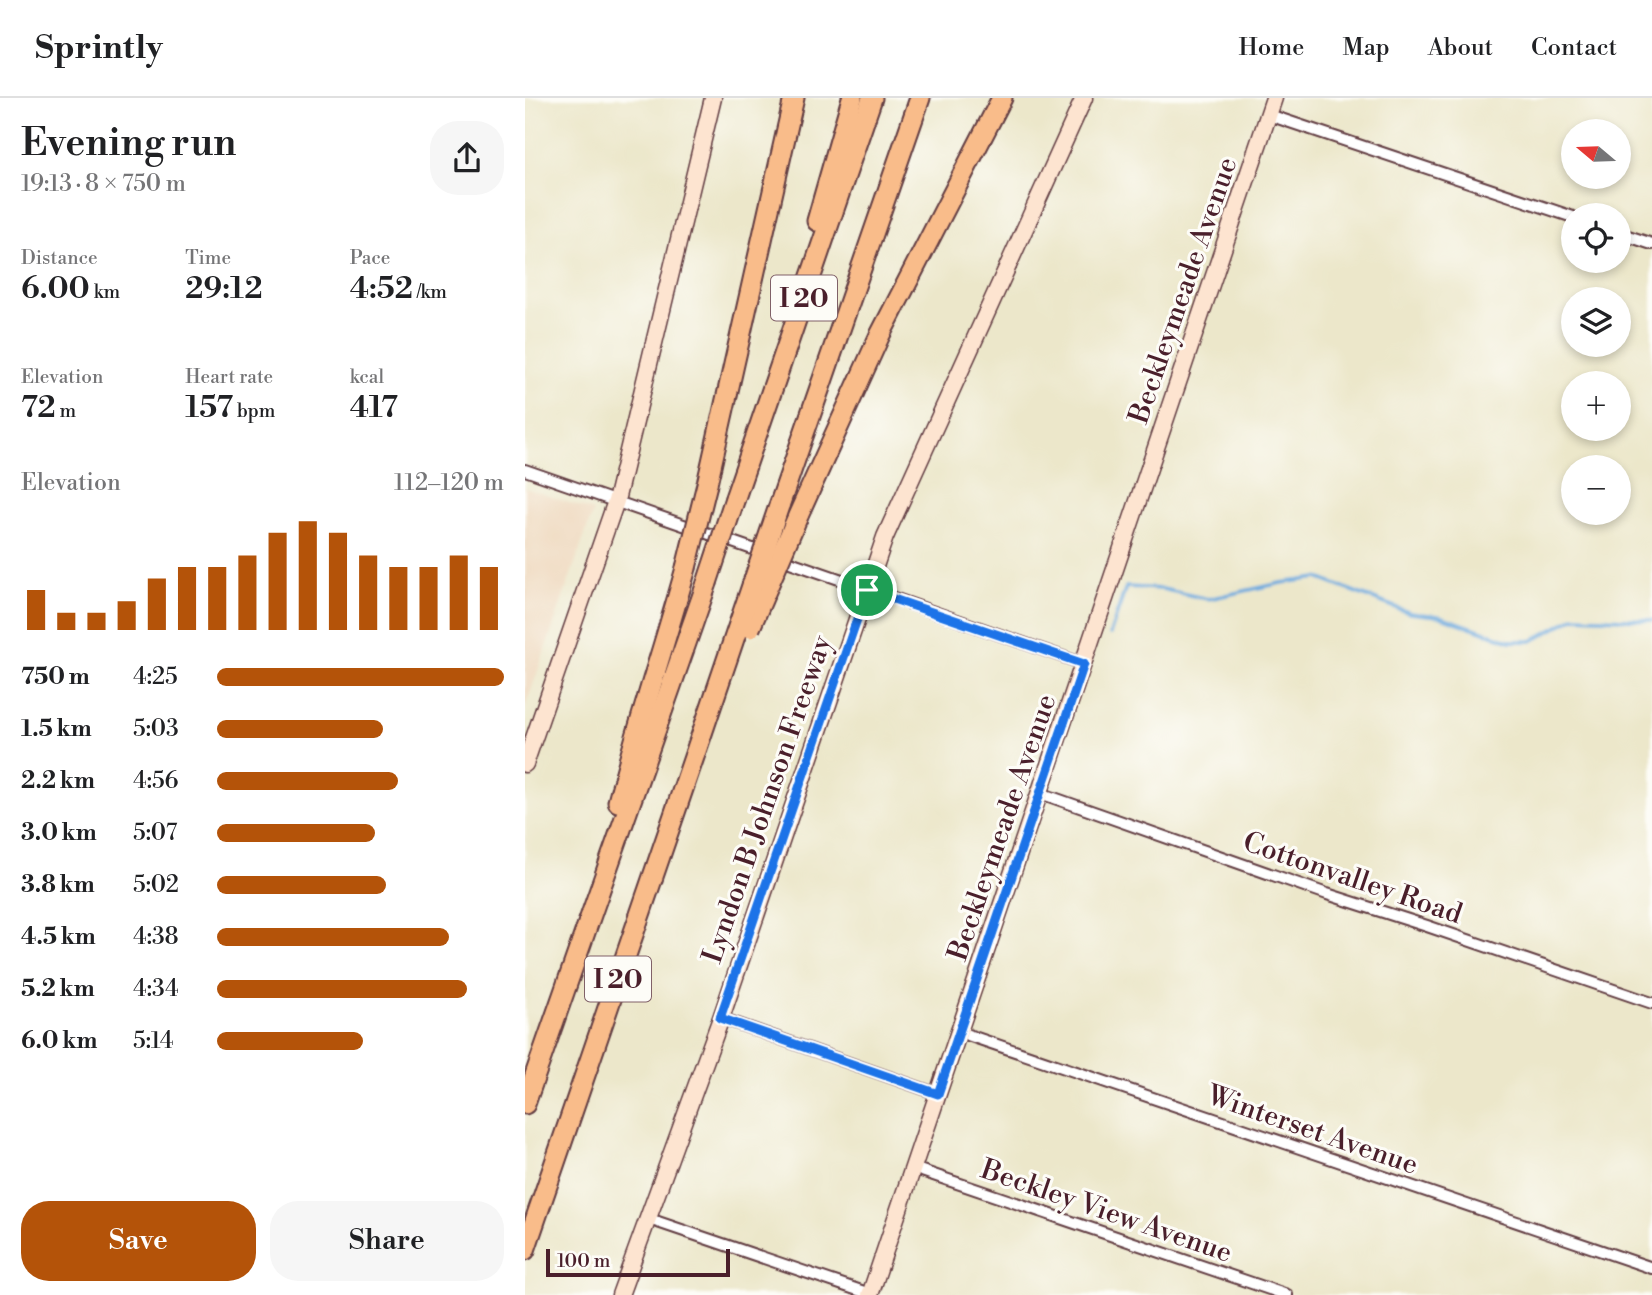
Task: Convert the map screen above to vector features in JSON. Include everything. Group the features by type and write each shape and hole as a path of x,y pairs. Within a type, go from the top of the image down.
{"highway":[{"path":"586,926 637,727 666,641 686,568 794,98"},
{"path":"757,435 852,98"},
{"name":"I 20","path":"525,1104 707,583 872,98"},
{"name":"I 20","path":"525,1250 920,98"},
{"path":"876,228 935,98"},
{"path":"695,754 879,337 1002,98"},
{"path":"525,1266 541,1205"}],"main road":[{"path":"525,764 616,501 713,98"},
{"name":"Lyndon B Johnson Freeway","path":"620,1295 720,1018 885,537 1084,98"},
{"name":"Beckleymeade Avenue","path":"870,1295 1275,98"}],"street":[{"path":"1269,115 1561,213"},
{"path":"1631,237 1652,244"},
{"path":"525,470 1084,664"},
{"name":"Cottonvalley Road","path":"1040,793 1327,894 1652,1003"},
{"path":"720,1018 938,1094"},
{"name":"Winterset Avenue","path":"959,1032 1652,1268"},
{"name":"Beckley View Avenue","path":"913,1168 1287,1295"},
{"path":"646,1219 870,1295"}],"shaded area":[{"path":"525,488 593,511 525,708"}],"waterway":[{"path":"1110,634 1126,587 1162,589 1208,599 1318,578 1410,613 1439,616 1511,641 1532,641 1575,617 1652,620"}],"route":[{"path":"867,590 1084,664 938,1094 720,1018 867,590"}]}
